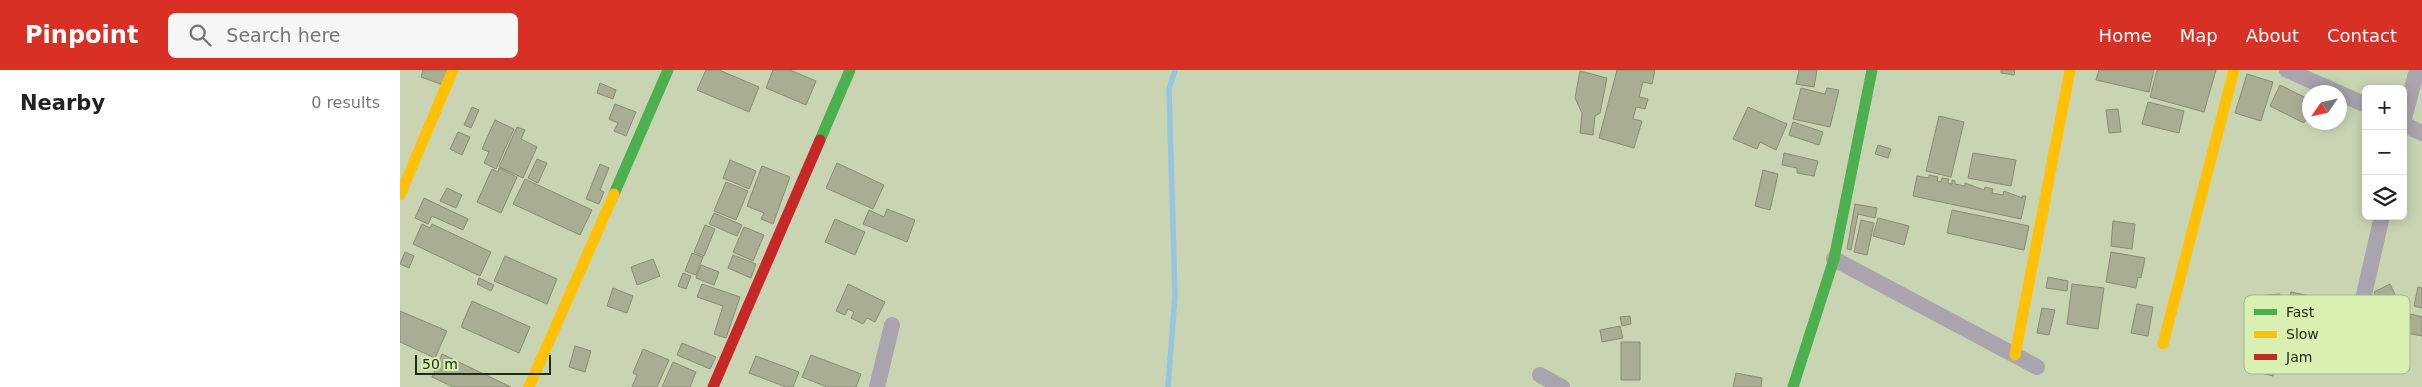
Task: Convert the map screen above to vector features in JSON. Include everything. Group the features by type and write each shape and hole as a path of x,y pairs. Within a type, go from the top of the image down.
{"street":[{"path":"400,195 453,70"},
{"path":"529,387 668,70"},
{"path":"713,387 850,70"},
{"path":"1794,387 1834,259 1872,70"},
{"path":"2015,356 2070,70"},
{"path":"2163,344 2234,70"},
{"path":"2287,70 2362,102"},
{"path":"2407,108 2417,70"},
{"path":"2407,125 2422,132"},
{"path":"2364,295 2381,220"},
{"path":"1834,259 2037,367"},
{"path":"877,387 892,325"},
{"path":"1540,375 1562,387"}],"building":[{"path":"423,70 448,70 443,85 421,77"},
{"path":"706,70 719,70 759,87 749,112 697,90"},
{"path":"773,70 790,70 816,81 806,105 766,88"},
{"path":"1617,70 1655,70 1652,84 1643,82 1639,97 1648,99 1645,109 1636,107 1633,119 1642,121 1634,148 1599,138"},
{"path":"1799,70 1817,70 1814,87 1796,84"},
{"path":"2001,70 2015,70 2014,75 2001,73"},
{"path":"2099,70 2154,70 2149,92 2096,80"},
{"path":"2157,70 2216,70 2204,112 2150,97"},
{"path":"1580,71 1607,78 1600,113 1595,116 1593,135 1580,133 1582,113 1575,98"},
{"path":"2247,74 2273,82 2261,121 2235,113"},
{"path":"600,83 616,90 613,99 597,93"},
{"path":"2280,85 2302,96 2302,122 2270,106"},
{"path":"1801,88 1825,94 1827,88 1839,90 1830,127 1793,119"},
{"path":"2148,102 2184,111 2179,133 2142,124"},
{"path":"615,104 636,112 626,136 614,131 618,123 609,119"},
{"path":"472,107 479,110 471,128 464,125"},
{"path":"1748,107 1787,124 1776,150 1760,142 1757,149 1733,139"},
{"path":"2118,109 2121,132 2109,133 2106,110"},
{"path":"1939,116 1964,122 1951,177 1926,171"},
{"path":"495,120 514,129 496,169 484,163 489,152 482,149"},
{"path":"1793,122 1823,132 1819,145 1789,135"},
{"path":"517,127 525,130 521,139 537,147 523,178 499,167"},
{"path":"458,132 470,137 462,155 450,149"},
{"path":"1878,145 1891,149 1888,158 1875,154"},
{"path":"1784,153 1818,161 1814,176 1797,173 1797,168 1782,165"},
{"path":"1973,153 2016,160 2011,186 1968,178"},
{"path":"537,159 547,163 538,183 528,178"},
{"path":"730,160 756,171 749,189 723,178"},
{"path":"837,163 884,185 873,209 826,188"},
{"path":"600,164 609,168 600,190 604,192 599,204 586,199"},
{"path":"762,166 790,177 773,224 761,219 764,213 747,206"},
{"path":"499,168 517,177 501,213 477,202 492,169 498,172"},
{"path":"1763,170 1778,174 1770,210 1755,206"},
{"path":"1929,175 1938,177 1937,181 1941,182 1942,178 1949,179 1948,183 1952,184 1952,180 1955,181 1955,184 1965,186 1965,183 1984,190 1985,187 1993,189 1992,193 2003,195 2004,191 2022,198 2022,196 2026,196 2021,219 1913,196 1917,176 1929,178"},
{"path":"525,179 592,210 580,235 513,204"},
{"path":"726,182 748,191 736,220 714,211"},
{"path":"447,188 462,195 456,208 440,201"},
{"path":"424,198 468,219 463,230 432,216 428,224 415,218"},
{"path":"1855,204 1877,208 1875,218 1858,214 1851,250 1847,249"},
{"path":"887,209 915,220 907,242 863,224 869,210 884,217"},
{"path":"1952,210 2029,226 2024,250 1947,233"},
{"path":"714,213 742,225 737,236 709,224"},
{"path":"1878,218 1909,226 1904,245 1873,236"},
{"path":"835,219 865,232 855,255 825,242"},
{"path":"1861,220 1874,223 1867,255 1854,252"},
{"path":"2113,221 2135,224 2132,249 2111,246"},
{"path":"422,224 430,228 432,224 491,252 480,276 413,244"},
{"path":"705,225 715,229 704,256 694,252"},
{"path":"744,227 764,235 753,261 733,252"},
{"path":"405,252 414,256 409,268 400,264"},
{"path":"2111,252 2145,258 2141,278 2138,277 2136,288 2106,282"},
{"path":"692,253 703,257 696,275 685,271"},
{"path":"733,255 756,264 751,278 728,268"},
{"path":"505,256 557,279 547,304 494,281"},
{"path":"653,259 660,276 637,285 631,267"},
{"path":"701,265 719,272 714,285 696,278"},
{"path":"683,273 691,276 686,289 678,286"},
{"path":"2048,277 2068,281 2067,291 2046,288"},
{"path":"479,278 494,285 491,291 477,284"},
{"path":"702,284 740,297 726,338 714,334 723,306 697,297"},
{"path":"848,284 885,302 875,322 867,318 863,324 851,318 854,312 848,309 845,315 836,311"},
{"path":"2072,284 2104,288 2098,329 2067,324"},
{"path":"2390,284 2395,295 2375,295 2374,292"},
{"path":"2418,287 2422,288 2422,308 2414,306"},
{"path":"613,288 633,296 627,313 607,306"},
{"path":"2291,292 2305,295 2290,295"},
{"path":"472,301 530,327 519,353 461,327"},
{"path":"2137,304 2153,307 2148,336 2131,333"},
{"path":"2042,308 2055,310 2049,335 2037,333"},
{"path":"400,311 447,331 435,358 400,342"},
{"path":"2411,314 2422,317 2422,336 2410,334"},
{"path":"1630,316 1631,324 1622,326 1620,317"},
{"path":"1620,326 1623,338 1602,342 1600,330"},
{"path":"1621,342 1640,342 1640,380 1621,380"},
{"path":"682,343 716,357 710,369 677,355"},
{"path":"575,346 591,351 585,372 569,367"},
{"path":"643,349 669,360 657,387 632,387 637,375 633,373"},
{"path":"442,354 511,387 453,387 432,377"},
{"path":"811,355 861,374 856,387 827,387 802,377"},
{"path":"756,356 799,372 793,387 786,387 749,373"},
{"path":"673,362 696,372 690,387 662,387"},
{"path":"1736,373 1762,378 1761,387 1733,387"}],"waterway":[{"path":"1168,387 1175,295 1169,89 1175,70"}],"traffic: fast":[{"path":"614,194 668,70"},
{"path":"820,140 850,70"},
{"path":"1793,387 1834,259 1872,70"}],"traffic: slow":[{"path":"400,195 453,70"},
{"path":"2015,355 2070,70"},
{"path":"2163,344 2234,70"},
{"path":"529,387 614,194"}],"traffic: jam":[{"path":"713,387 820,140"}]}
